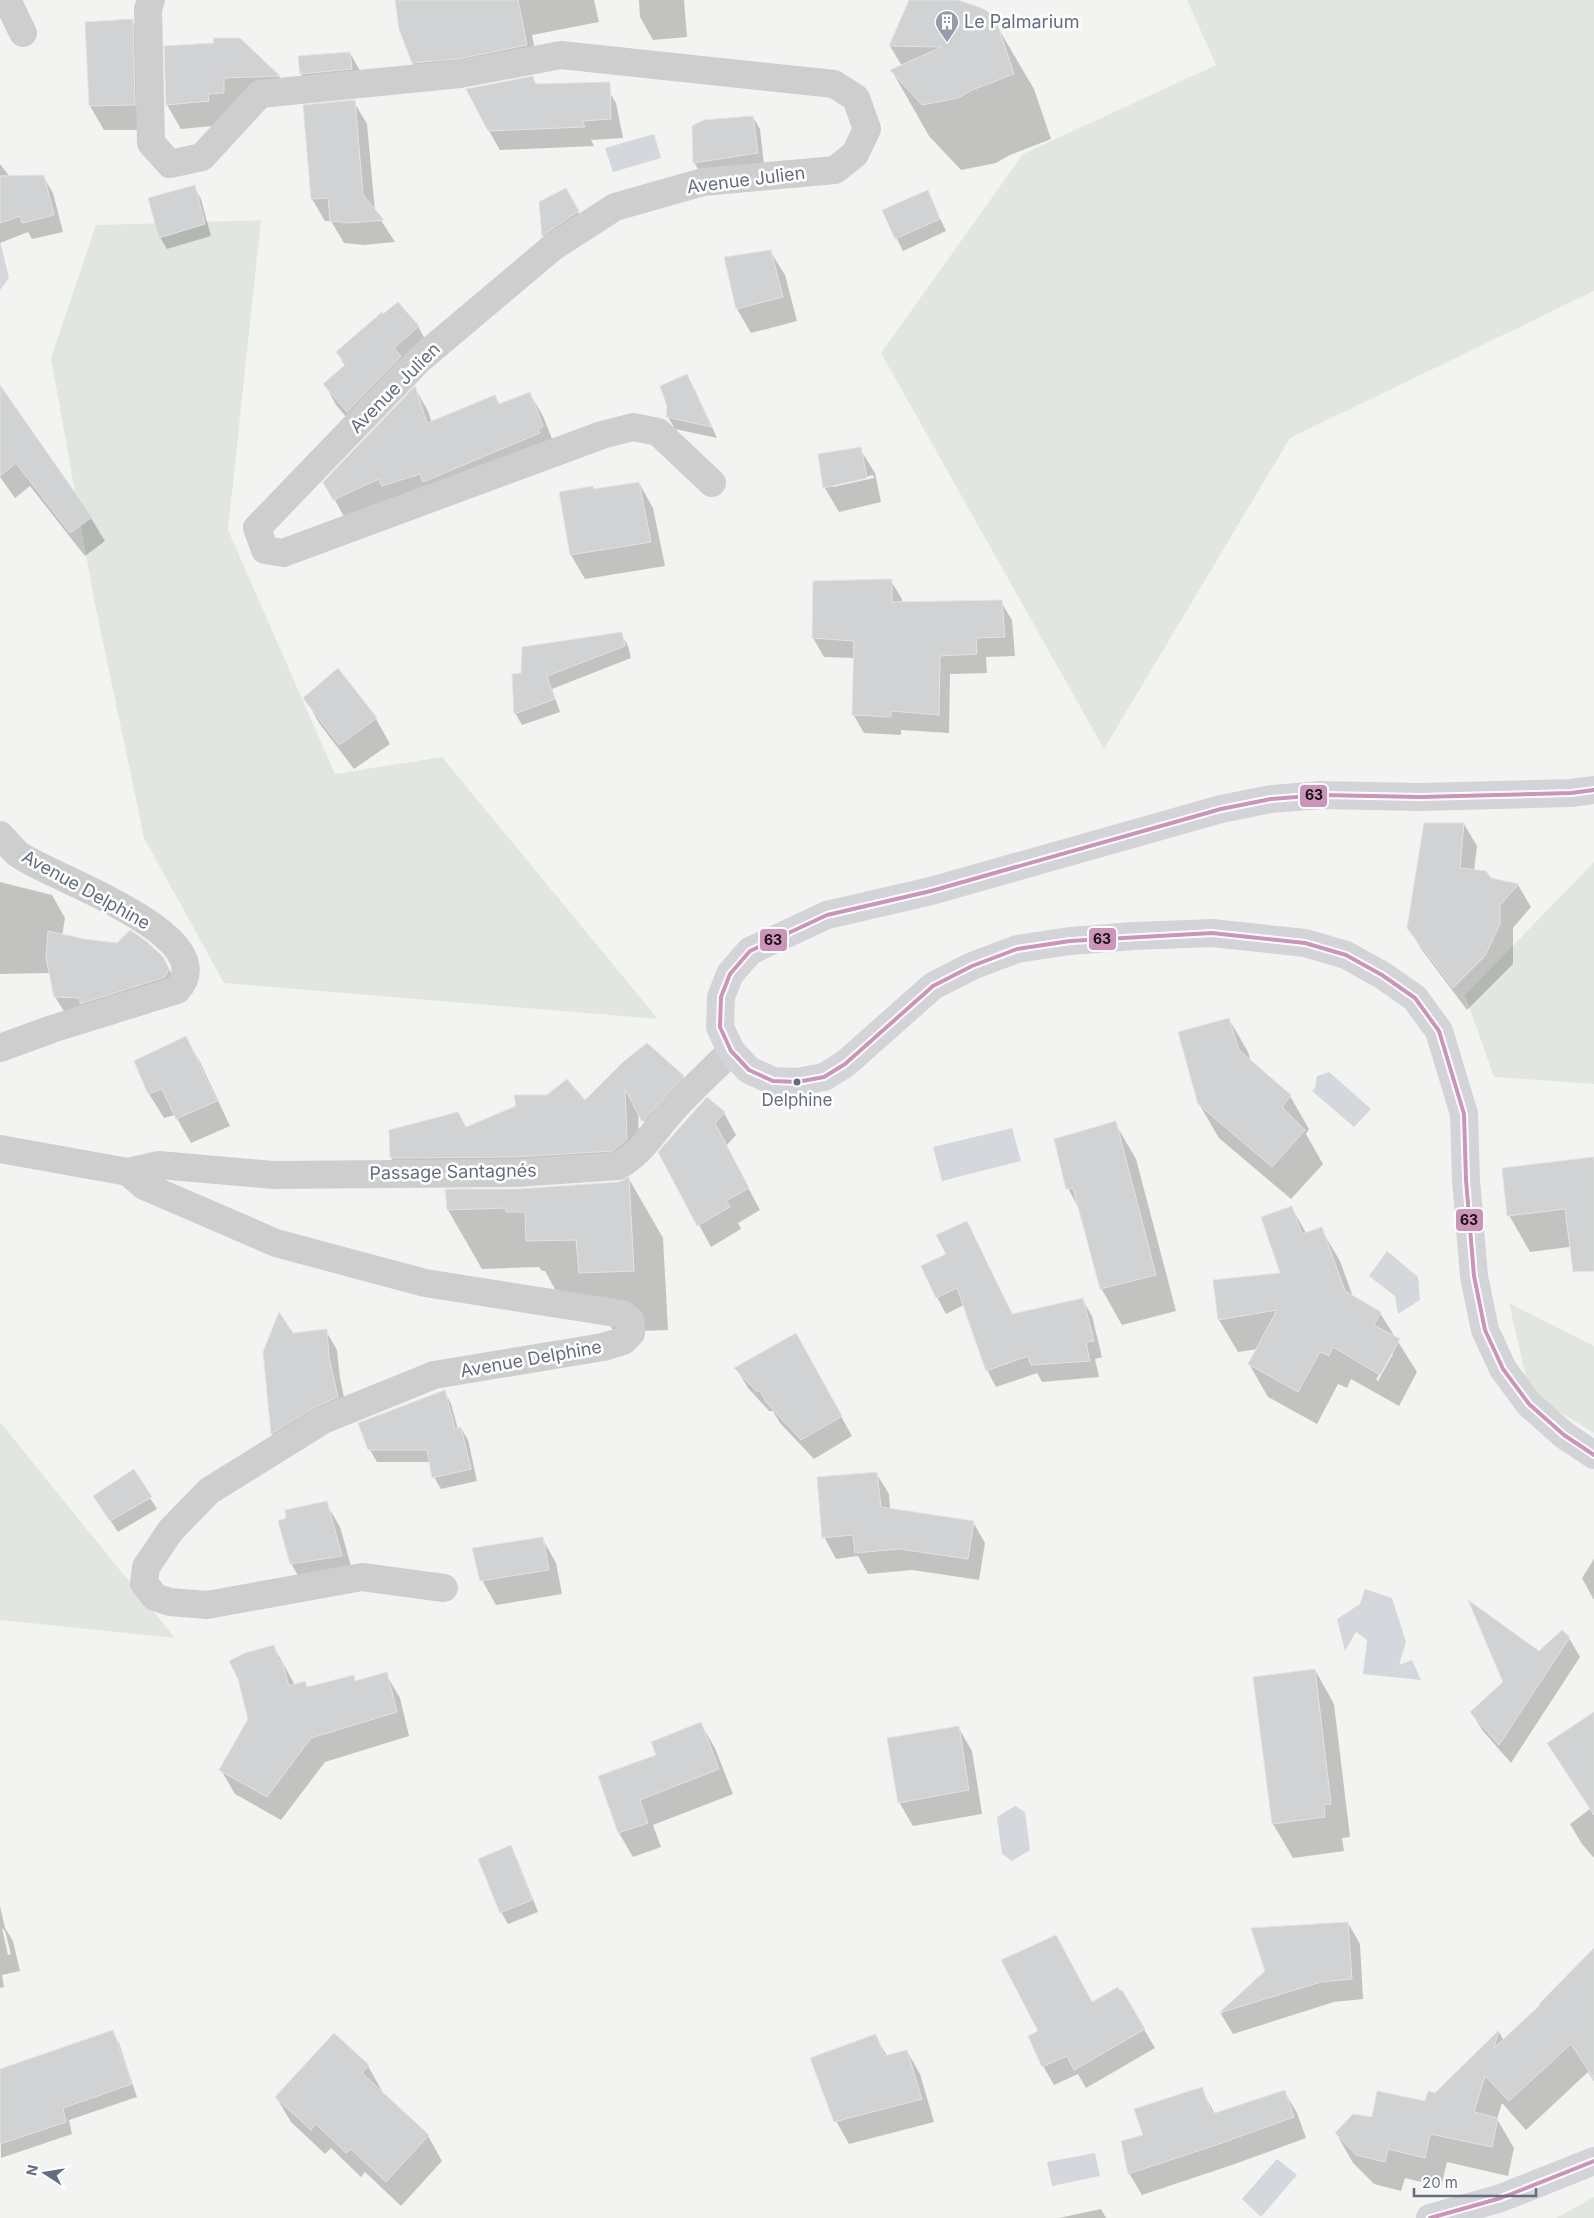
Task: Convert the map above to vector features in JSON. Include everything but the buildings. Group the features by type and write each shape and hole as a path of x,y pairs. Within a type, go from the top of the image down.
{"street":[{"path":"7,0 23,33"},
{"name":"Avenue Julien","path":"151,0 148,9 150,143 170,164 202,156 260,94 460,74 561,55 834,84 856,98 866,129 855,154 835,170 694,185 615,207 553,247 419,360 257,528 265,550 283,553 602,435 633,427 658,432 712,484"},
{"path":"1594,790 1572,793 1420,797 1322,795 1271,799 1221,809 931,890 827,915 750,951 730,974 721,997 720,1027 731,1051 749,1070 773,1081 797,1082 824,1077 845,1064 933,986 972,966 1026,948 1070,941 1212,933 1305,942 1346,955 1382,975 1415,998 1439,1031 1464,1114 1466,1180 1474,1276 1484,1330 1503,1369 1529,1404 1564,1435 1594,1455"},
{"name":"Avenue Delphine","path":"0,835 19,855 138,915 161,932 180,954 186,968 185,982 178,990 52,1029 0,1048"},
{"name":"Passage Santagnés","path":"128,1172 159,1165 274,1175 517,1172 618,1166 642,1148 670,1113 731,1051"},
{"name":"Avenue Delphine","path":"0,1149 128,1172 144,1186 276,1243 425,1283 622,1314 630,1320 631,1333 623,1341 603,1348 434,1376 323,1420 209,1492 171,1530 146,1567 144,1582 155,1596 170,1602 207,1605 362,1577 444,1588"},
{"path":"1430,2218 1501,2198 1594,2161"}],"shaded area":[{"path":"1187,0 1594,0 1594,291 1290,438 1104,749 881,353 1023,154 1216,65"},
{"path":"654,134 661,158 613,172 605,148"},
{"path":"261,220 228,530 335,774 442,757 658,1019 224,983 144,838 94,599 51,358 96,225"},
{"path":"0,241 9,278 0,290"},
{"path":"1594,862 1594,1084 1494,1077 1465,995"},
{"path":"1329,1072 1371,1109 1354,1127 1312,1091 1315,1088 1317,1076"},
{"path":"1012,1128 1021,1161 942,1181 933,1147"},
{"path":"1387,1251 1418,1277 1420,1300 1398,1314 1395,1296 1369,1276"},
{"path":"1509,1303 1594,1346 1594,1433 1530,1394"},
{"path":"0,1422 175,1638 0,1620"},
{"path":"1365,1589 1392,1598 1406,1642 1399,1665 1412,1660 1421,1680 1363,1674 1367,1640 1356,1632 1345,1651 1337,1619 1360,1604"},
{"path":"1015,1806 1025,1812 1030,1850 1012,1861 1002,1854 997,1817"},
{"path":"1095,2153 1100,2176 1052,2186 1047,2162"},
{"path":"1277,2159 1297,2175 1261,2217 1242,2199"},
{"path":"1594,2197 1594,2218 1556,2218"}],"transit line":[{"name":"63","path":"1594,790 1571,793 1420,797 1322,795 1271,799 1221,809 931,891 827,915 750,951 730,974 721,997 720,1027 731,1051 749,1070 773,1081 797,1082 824,1077 845,1064 933,986 972,966 1017,949 1070,941 1212,933 1305,943 1346,955 1382,975 1415,998 1439,1031 1464,1114 1466,1180 1474,1276 1485,1330 1503,1369 1529,1404 1564,1435 1594,1455"},
{"name":"63","path":"1430,2218 1501,2198 1594,2161"}],"place":[{"name":"Le Palmarium","path":"947,43"},
{"name":"Delphine","path":"797,1082"}]}
